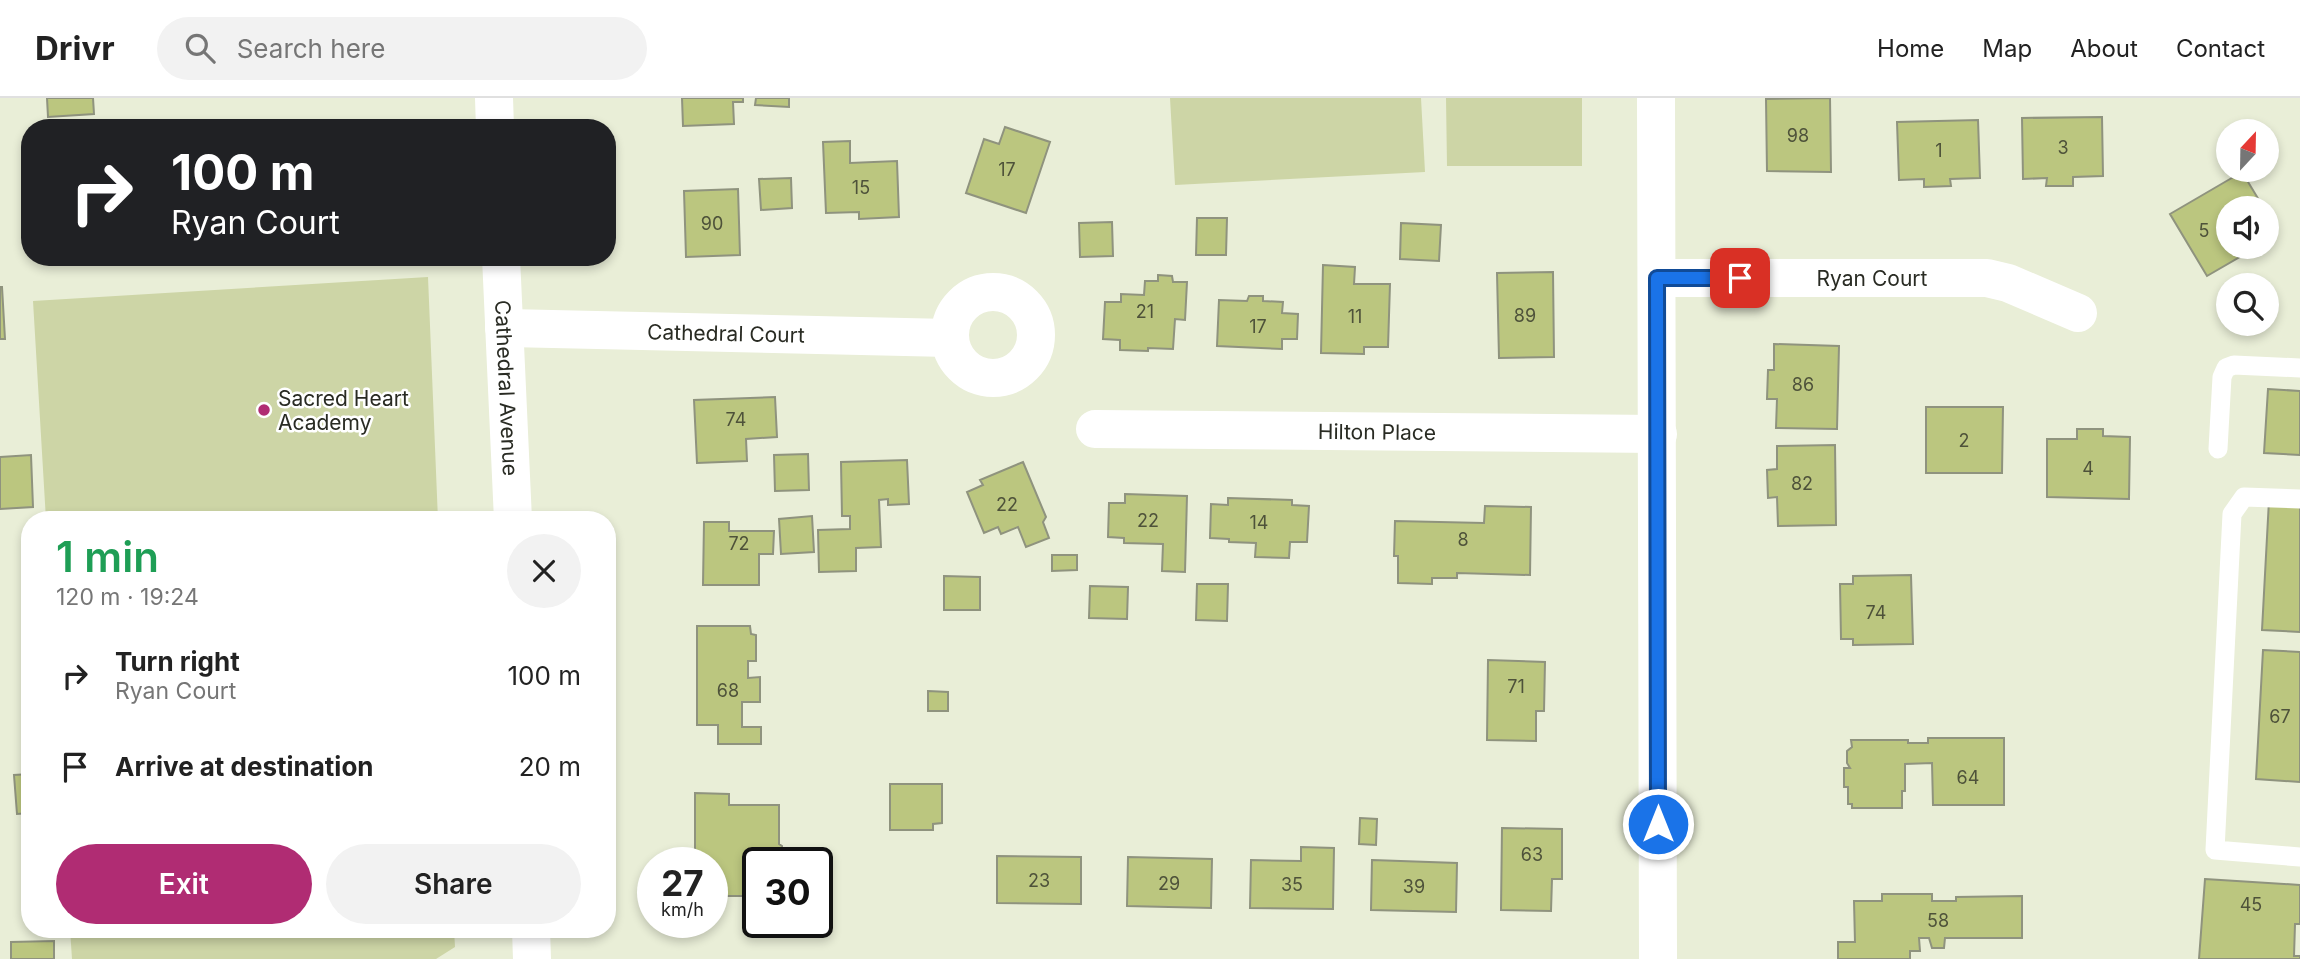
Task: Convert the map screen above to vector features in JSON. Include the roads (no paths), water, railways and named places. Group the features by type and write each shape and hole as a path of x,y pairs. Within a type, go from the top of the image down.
{"street":[{"path":"494,98 495,119"},
{"path":"1656,98 1658,959"},
{"name":"Cathedral Avenue","path":"501,266 513,511"},
{"name":"Ryan Court","path":"1657,278 1987,278 2008,283 2078,313"},
{"name":"Cathedral Court","path":"504,328 950,338"},
{"name":"Hilton Place","path":"1095,429 1658,434"},
{"path":"531,938 532,959"}],"lane":[{"path":"2218,449 2222,377 2226,368 2234,365 2300,369"},
{"path":"2300,499 2244,496 2232,514 2215,850 2300,858"}],"place":[{"name":"Sacred Heart Academy","path":"264,410"}]}
